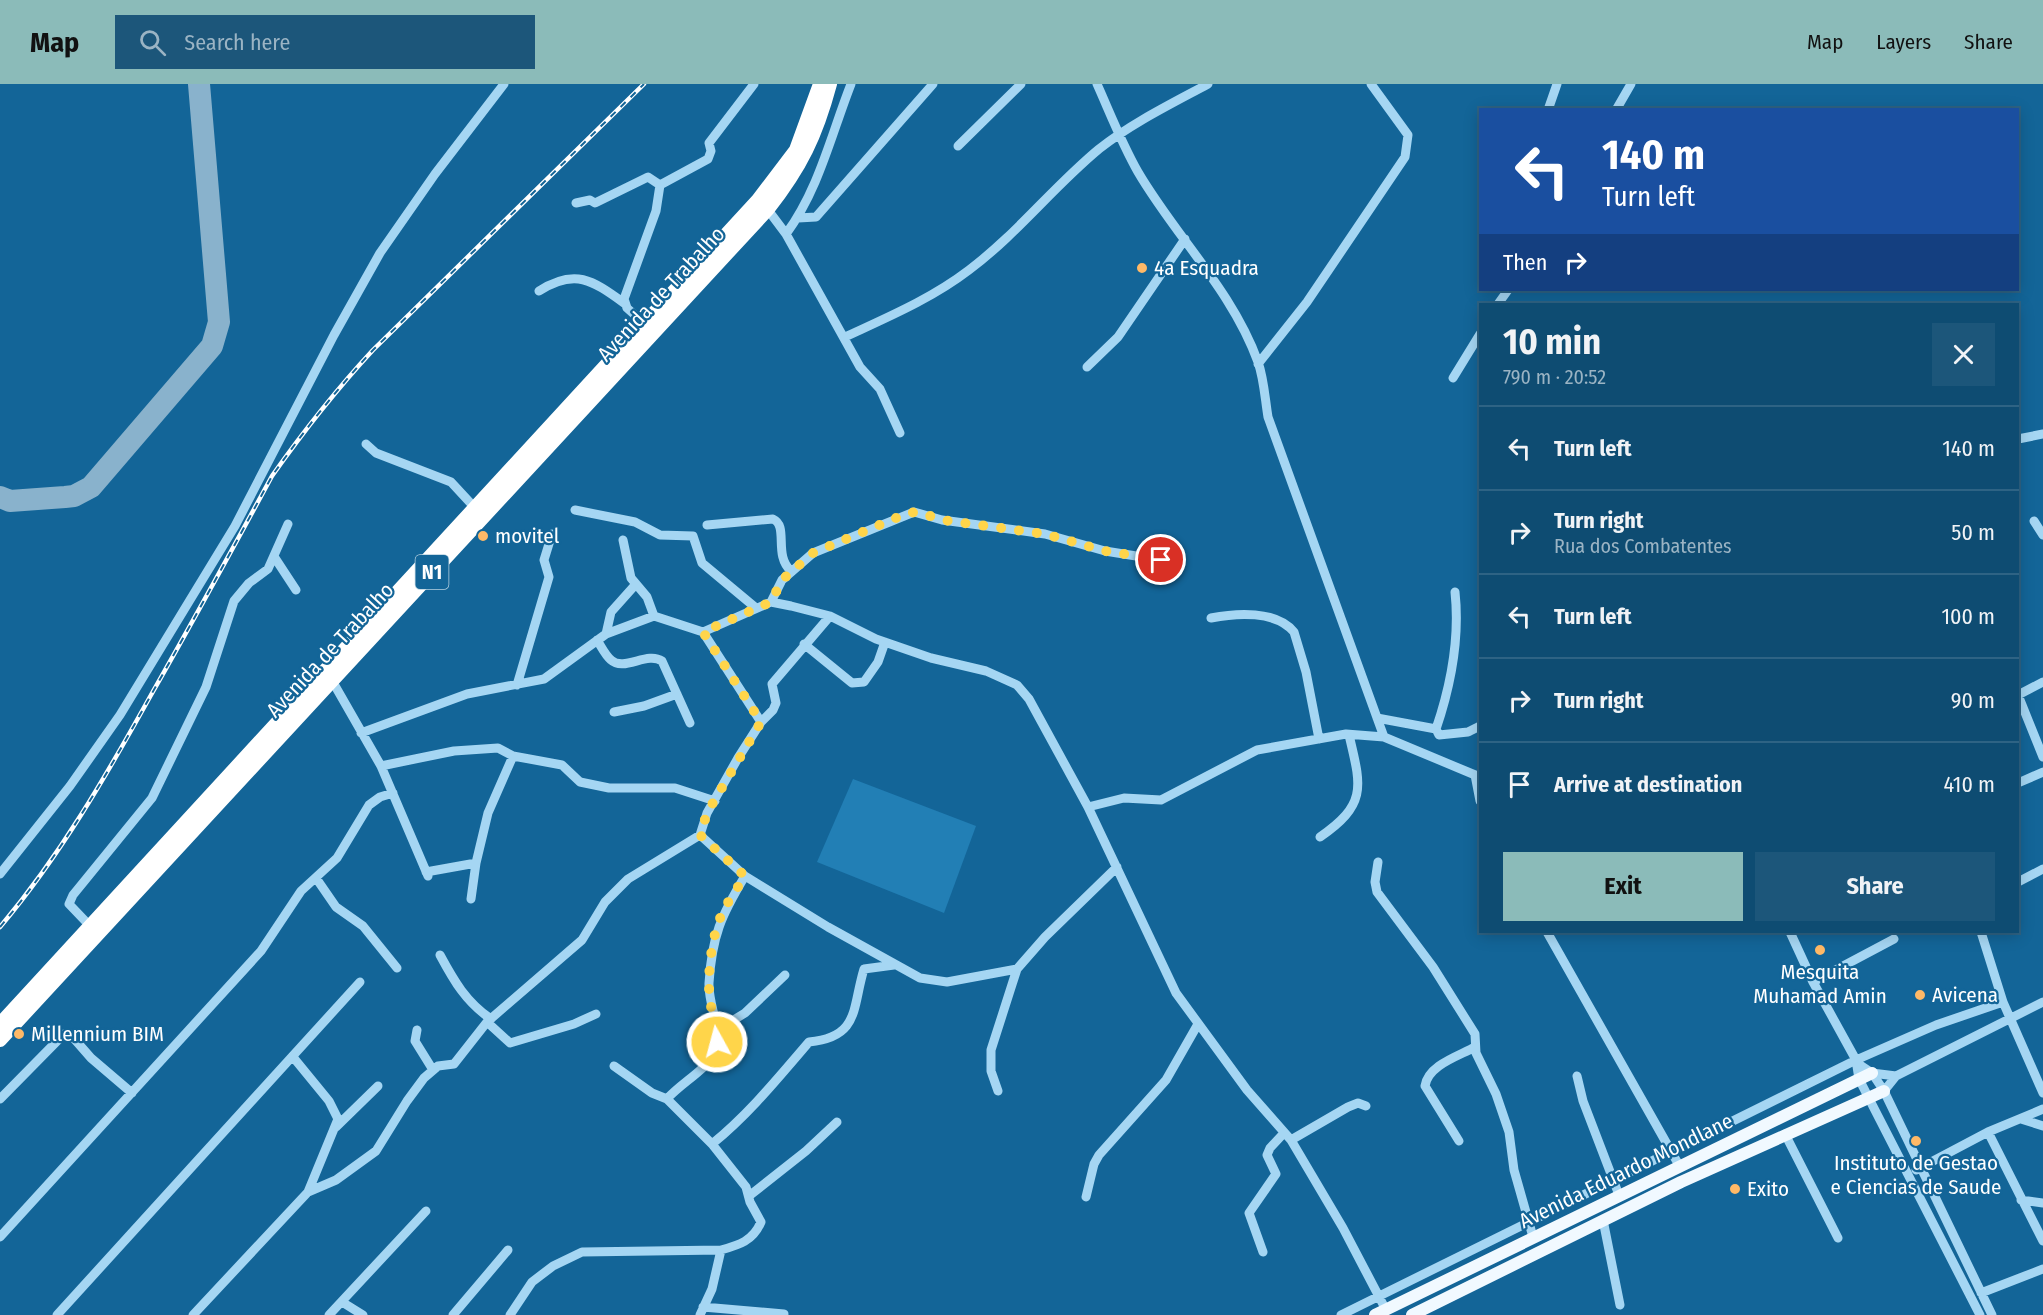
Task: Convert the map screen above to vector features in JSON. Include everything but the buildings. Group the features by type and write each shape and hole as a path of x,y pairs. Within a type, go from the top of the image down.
{"highway":[{"name":"Avenida de Trabalho","path":"763,205 796,150 820,84"},
{"name":"Avenida de Trabalho","path":"0,1024 18,1012 799,167 822,113 830,84"},
{"name":"Avenida de Trabalho","path":"606,376 645,324 698,276"},
{"name":"Avenida de Trabalho","path":"444,551 476,509 533,455"},
{"name":"Avenida de Trabalho","path":"0,1040 18,1012 90,926 191,823"}],"main road":[{"name":"Avenida Eduardo Mondlane","path":"1380,1312 1872,1073"},
{"name":"Avenida Eduardo Mondlane","path":"1412,1315 1647,1198 1884,1091"},
{"path":"1641,1185 1647,1198"}],"street":[{"path":"0,874 70,786 120,715 235,526 334,335 380,253 435,174 504,84"},
{"path":"660,185 708,159 711,140 754,84"},
{"path":"786,234 798,218 816,182 851,84"},
{"path":"798,218 816,217 933,84"},
{"path":"958,146 1021,84"},
{"path":"1097,84 1137,171 1204,263 1237,318 1258,364 1268,417 1384,737"},
{"path":"845,337 909,308 969,270 1010,236 1099,150 1119,135 1208,84"},
{"path":"1258,364 1306,302 1406,157 1408,135 1371,84"},
{"path":"1549,108 1557,84"},
{"path":"1617,108 1631,84"},
{"path":"576,203 590,200 595,203 648,177 660,185"},
{"path":"624,303 656,211 660,185"},
{"path":"763,205 786,234 860,367 880,389 900,432"},
{"path":"1087,367 1118,337 1185,239"},
{"path":"539,291 558,280 578,278 601,287 624,303 645,324"},
{"path":"1453,378 1479,336"},
{"path":"2019,439 2043,434"},
{"path":"366,444 376,453 451,482 476,509"},
{"path":"574,510 635,522 660,535 693,536 706,568 756,608"},
{"path":"771,602 782,580 813,553 914,512 942,520 1045,534 1105,551 1161,560"},
{"path":"707,525 773,519 778,521 781,527 781,554 784,565 791,570"},
{"path":"2034,521 2043,535"},
{"path":"90,926 69,904 73,895 152,798 206,687 234,601 249,583 268,569 275,558 288,524"},
{"path":"517,685 549,577 544,560 552,534"},
{"path":"623,540 628,570 647,597 654,616"},
{"path":"275,558 296,590"},
{"path":"606,634 609,616 616,603 636,584"},
{"path":"1455,592 1458,621 1450,682 1436,729 1439,735 1468,732 1479,726"},
{"path":"703,632 771,602 830,616 885,642 932,658 986,671 1017,685 1029,699 1088,807 1138,908 1159,960 1176,993 1247,1090 1287,1136 1343,1228 1378,1296 1380,1312"},
{"path":"1211,618 1236,615 1254,616 1272,619 1291,627 1306,672 1318,739"},
{"path":"361,733 467,694 544,679 606,634 654,616 703,632 761,722"},
{"path":"308,1192 336,1180 376,1151 407,1101 433,1070 438,1066 454,1064 489,1020 582,940 605,902 628,879 700,835 707,813 761,722 773,710 776,703 772,684 830,616"},
{"path":"597,640 611,661 617,663 657,658 662,661 690,723"},
{"path":"804,644 852,683 858,684 864,682 878,662 885,642"},
{"path":"329,675 381,766 427,874 476,863"},
{"path":"2019,694 2043,682"},
{"path":"614,712 644,706 677,694"},
{"path":"2019,697 2043,757"},
{"path":"1377,718 1436,729"},
{"path":"1088,807 1124,798 1161,800 1257,750 1283,743 1349,735 1384,737 1478,776"},
{"path":"1320,837 1336,826 1351,810 1360,790 1349,735"},
{"path":"381,766 477,749 498,748 513,756 562,765 580,782 609,788 675,788 715,801"},
{"path":"471,899 476,863 488,813 513,756"},
{"path":"2019,783 2043,772"},
{"path":"0,1237 261,951 296,897 337,858 369,806 380,797 393,793"},
{"path":"700,835 745,876 894,965 920,978 947,982 1017,969"},
{"path":"1378,862 1375,882 1377,892 1468,1019 1475,1034 1475,1047 1509,1132 1514,1170 1533,1237"},
{"path":"998,1091 991,1071 991,1050 1017,969 1045,937 1117,867"},
{"path":"2019,881 2043,869"},
{"path":"667,1100 678,1087 711,1060 718,1029 710,1003 709,985 715,940 721,916 745,876"},
{"path":"316,878 336,907 363,926 397,968"},
{"path":"1548,933 1583,1000 1680,1167"},
{"path":"1790,933 1813,982 1856,1062 1859,1079 1980,1315"},
{"path":"1981,933 2003,1002 2043,1093"},
{"path":"1813,982 1894,939"},
{"path":"440,955 459,991 510,1043 574,1024 596,1014"},
{"path":"712,1144 735,1126 786,1072 809,1042 825,1040 845,1031 855,1015 864,969 894,965"},
{"path":"718,1029 746,1014 785,975"},
{"path":"57,1315 360,982"},
{"path":"1341,1315 1856,1062 1936,1025 2003,1002"},
{"name":"Avenida Eduardo Mondlane","path":"1884,1091 1896,1076 2043,1002"},
{"path":"1086,1197 1094,1164 1099,1155 1166,1080 1198,1024"},
{"path":"417,1030 415,1041 433,1070"},
{"path":"0,1099 64,1034 70,1034 91,1058 132,1094"},
{"path":"1459,1141 1425,1086 1426,1079 1435,1069 1475,1047"},
{"path":"193,1315 308,1192 322,1154 336,1127 338,1119 329,1101 293,1057"},
{"path":"1856,1062 1872,1073 1884,1091 1992,1315"},
{"path":"510,1315 532,1282 553,1266 582,1252 720,1250 741,1245 756,1234 761,1222 746,1186 712,1144 667,1100 652,1093 615,1066"},
{"path":"1872,1073 1896,1076"},
{"path":"1577,1076 1583,1101 1619,1195"},
{"path":"336,1127 378,1086"},
{"path":"1263,1252 1249,1213 1276,1174 1267,1155 1270,1148 1287,1136 1348,1107 1358,1103 1366,1106"},
{"path":"1909,1174 1988,1132 2043,1109"},
{"path":"2021,1119 2043,1126"},
{"path":"749,1196 806,1151 837,1122"},
{"path":"1988,1132 2020,1200 2043,1241"},
{"path":"1785,1134 1838,1238"},
{"path":"2020,1200 2043,1203"},
{"path":"329,1315 426,1211"},
{"path":"1603,1220 1620,1305"},
{"path":"453,1315 508,1250"},
{"path":"720,1250 712,1289 702,1311 784,1314"},
{"path":"1982,1293 2043,1269"},
{"path":"342,1302 363,1315"}],"shaded area":[{"path":"853,779 976,826 944,913 817,862"}],"taxiway":[{"path":"0,497 10,501 65,497 74,496 91,487 212,346 219,322 199,84"}],"railway":[{"path":"0,927 43,872 81,815 197,614 272,476 308,427 373,350 644,84"}],"place":[{"name":"4a Esquadra","path":"1142,268"},
{"name":"movitel","path":"483,536"},
{"name":"Mesquita Muhamad Amin","path":"1820,950"},
{"name":"Avicena","path":"1920,995"},
{"name":"Millennium BIM","path":"19,1034"},
{"name":"Instituto de Gestao e Ciencias de Saude","path":"1916,1141"},
{"name":"Exito","path":"1735,1189"}],"route":[{"path":"717,1042 718,1029 710,1003 709,985 717,930 721,916 745,876 700,835 707,813 761,722 721,664 703,632 771,602 782,580 813,553 855,534 914,512 942,520 987,524 1045,534 1105,551 1161,560"}]}
